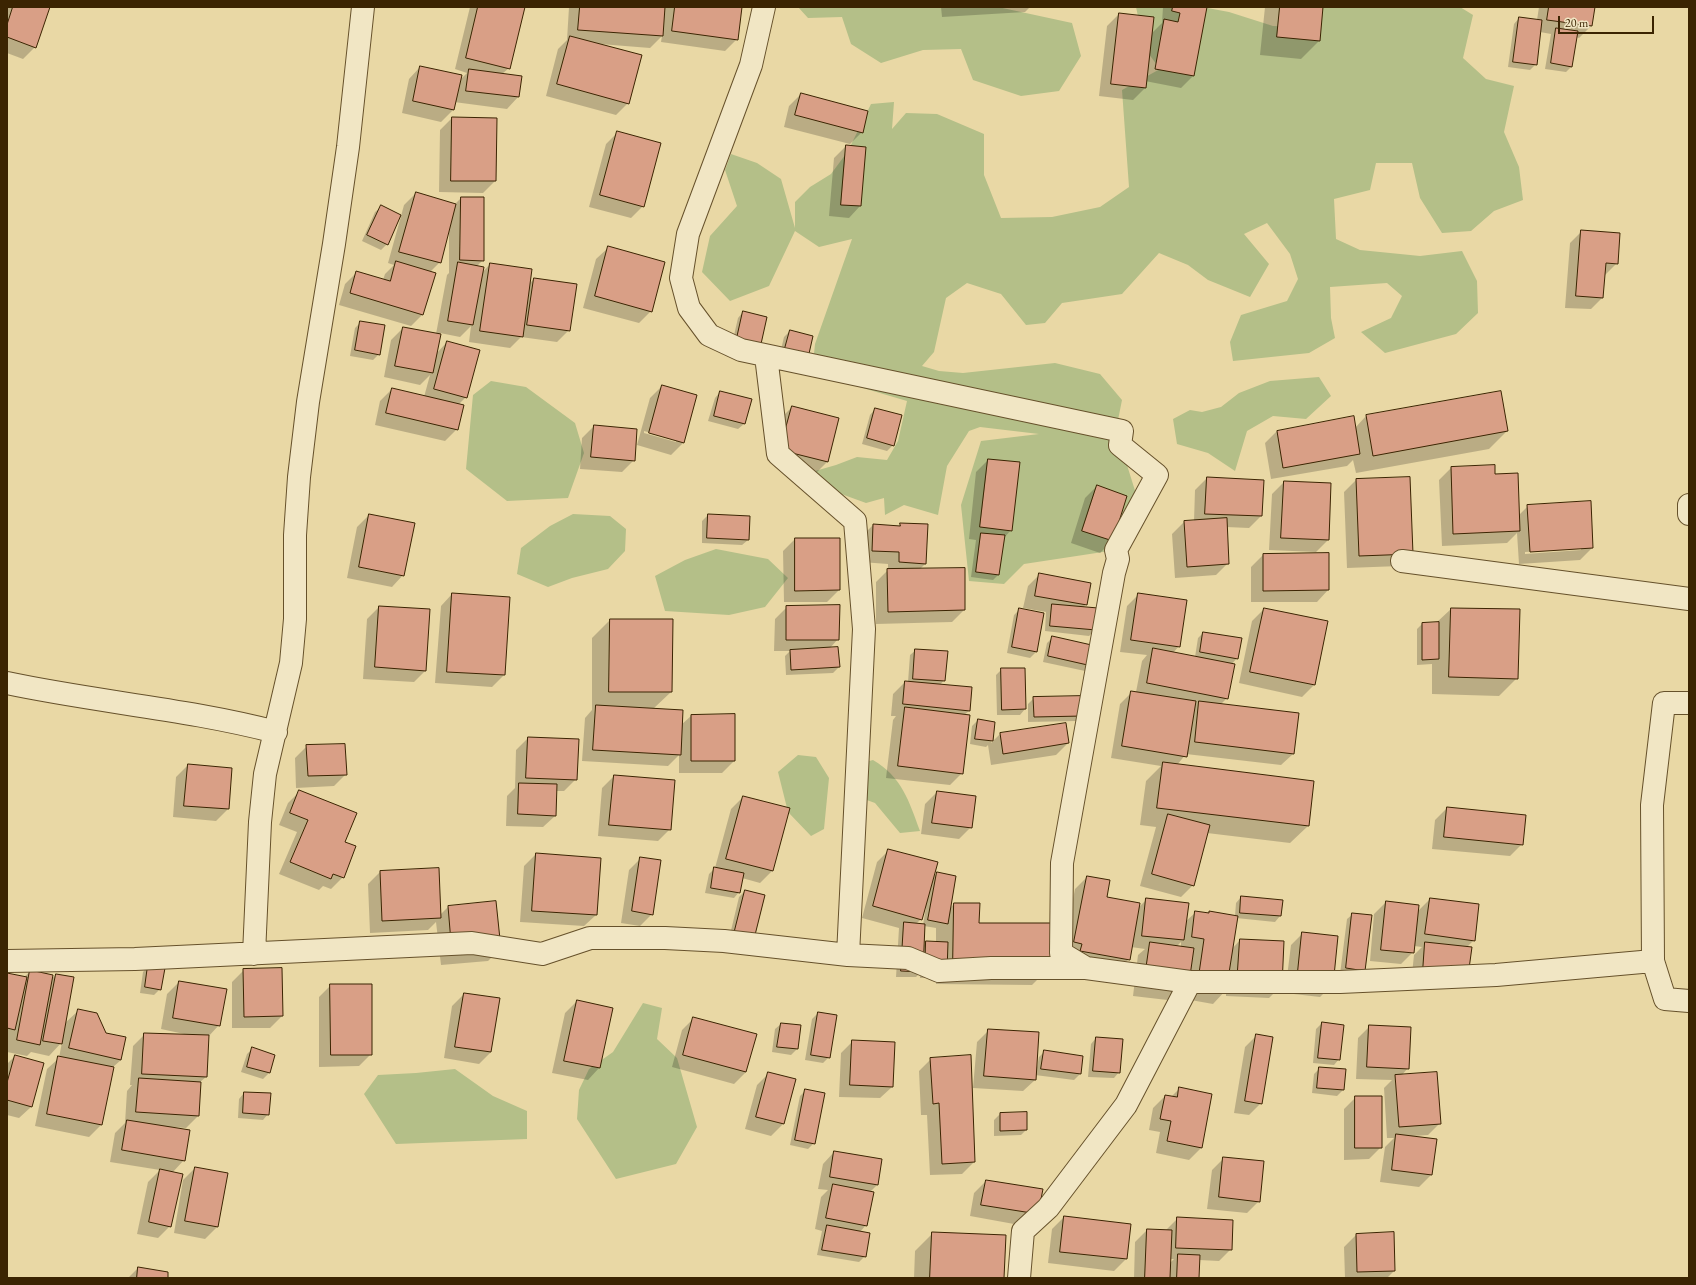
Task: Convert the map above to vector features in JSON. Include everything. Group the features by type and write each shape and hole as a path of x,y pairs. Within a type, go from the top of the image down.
{"street":[{"path":"254,954 260,822 265,774 276,732 291,662 295,619 294,535 308,402 348,147 363,7"},
{"path":"764,7 751,65 688,234 681,278 689,308 709,335 741,350 766,356 1122,431 1120,445 1157,475 1116,550 1118,559 1114,574 1062,863 1061,954 1086,968"},
{"path":"766,356 778,454 855,521 864,629 848,955"},
{"path":"1689,505 1689,514"},
{"path":"1402,561 1689,599"},
{"path":"7,683 44,691 230,720 276,732"},
{"path":"1689,703 1664,703 1652,805 1653,961 1665,999 1689,1001"},
{"path":"7,961 135,959 472,943 542,954 590,938 665,938 724,941 848,955 908,958 939,971 992,968 1086,968 1190,982 1340,982 1496,976 1653,961"},
{"path":"1019,1278 1023,1231 1048,1208 1126,1105 1190,982"}],"green space":[{"path":"798,7 998,7 1072,23 1081,56 1059,91 1021,96 973,80 961,49 923,50 881,63 851,44 842,17 808,18"},
{"path":"1136,7 1202,7 1229,12 1273,26 1312,27 1316,7 1460,7 1473,15 1463,58 1486,79 1514,86 1504,132 1519,167 1523,200 1494,211 1471,231 1442,233 1420,198 1412,163 1376,163 1370,190 1334,199 1336,239 1360,250 1420,256 1462,251 1477,281 1478,313 1456,334 1385,353 1361,332 1391,318 1402,296 1387,283 1330,287 1331,318 1335,338 1309,353 1233,361 1230,342 1241,315 1287,301 1298,279 1290,254 1267,223 1244,234 1269,264 1250,297 1208,280 1188,265 1159,253 1122,294 1062,303 1045,323 1026,325 1001,294 967,283 946,298 934,352 922,366 939,371 963,373 1055,363 1100,374 1122,400 1116,430 1137,497 1116,550 1024,564 1004,584 969,581 961,505 981,441 1039,434 980,427 969,431 947,466 938,515 904,505 885,515 884,498 866,503 822,487 808,473 857,457 887,460 898,441 907,401 812,373 815,344 852,239 819,247 795,231 769,286 730,301 702,272 710,236 737,206 725,170 731,154 757,163 781,179 795,228 795,202 810,187 831,174 848,151 871,104 894,102 892,129 906,113 937,114 984,134 984,175 1001,218 1052,217 1100,207 1129,187 1122,90 1160,69 1145,49"},
{"path":"1319,377 1331,396 1306,419 1273,416 1247,431 1235,471 1208,453 1177,444 1173,419 1190,410 1202,412 1221,407 1239,393 1270,381"},
{"path":"491,381 526,387 575,423 584,453 568,498 507,501 466,469 473,395"},
{"path":"573,514 610,516 626,529 625,551 608,569 572,578 548,587 517,574 521,548 550,526"},
{"path":"716,549 768,559 788,578 765,607 729,615 665,611 655,576 685,560"},
{"path":"798,755 816,757 829,778 824,829 811,836 788,812 778,772"},
{"path":"873,760 891,774 898,782 908,800 920,831 900,833 875,803 853,795 855,765"},
{"path":"643,1003 662,1008 657,1039 677,1058 697,1127 676,1164 616,1179 577,1119 579,1090 589,1069 613,1052"},
{"path":"455,1069 493,1096 527,1111 527,1139 396,1144 364,1094 378,1075"}],"building":[{"path":"13,7 50,7 36,48 7,37 7,25"},
{"path":"478,7 525,7 510,69 466,58"},
{"path":"580,7 665,7 663,36 578,30"},
{"path":"675,7 742,7 738,40 672,31"},
{"path":"1173,7 1207,7 1194,76 1155,69 1164,19 1178,22 1180,13 1172,11"},
{"path":"1280,7 1323,7 1320,41 1277,37"},
{"path":"1549,7 1595,7 1592,26 1547,20"},
{"path":"1119,13 1154,17 1146,88 1111,84"},
{"path":"1519,17 1542,20 1537,65 1513,62"},
{"path":"1556,28 1578,31 1572,67 1551,63"},
{"path":"570,36 642,55 629,104 557,84"},
{"path":"420,66 462,75 454,110 413,101"},
{"path":"469,69 522,76 519,97 466,91"},
{"path":"801,93 868,111 863,133 795,115"},
{"path":"452,117 497,118 496,181 451,181"},
{"path":"617,131 661,143 644,207 600,195"},
{"path":"846,145 866,147 861,206 841,205"},
{"path":"416,192 456,204 441,263 399,252"},
{"path":"461,197 484,197 484,261 460,260"},
{"path":"381,205 401,215 388,245 367,235"},
{"path":"1581,230 1620,233 1618,264 1606,263 1603,298 1576,296"},
{"path":"608,246 665,262 652,312 595,296"},
{"path":"396,261 436,273 423,315 350,293 356,271 390,281"},
{"path":"458,262 484,267 473,325 448,321"},
{"path":"490,263 532,269 523,337 480,331"},
{"path":"534,278 577,284 570,331 527,325"},
{"path":"743,311 767,317 761,344 737,338"},
{"path":"360,321 385,325 380,355 355,350"},
{"path":"403,327 441,334 433,373 395,366"},
{"path":"790,330 813,336 808,358 784,352"},
{"path":"447,341 480,350 467,398 434,389"},
{"path":"662,385 697,395 684,443 649,433"},
{"path":"392,388 464,405 458,430 386,413"},
{"path":"720,391 752,399 745,424 714,416"},
{"path":"1501,391 1508,431 1373,456 1366,415"},
{"path":"792,406 839,418 828,462 780,450"},
{"path":"875,408 902,415 894,446 867,438"},
{"path":"1354,416 1360,454 1283,468 1277,431"},
{"path":"594,425 637,429 635,461 591,457"},
{"path":"988,459 1020,462 1012,531 980,527"},
{"path":"1495,465 1495,474 1518,473 1520,531 1453,534 1451,467"},
{"path":"1207,477 1264,480 1262,516 1205,514"},
{"path":"1410,477 1413,554 1359,556 1356,479"},
{"path":"1284,481 1331,483 1329,540 1281,538"},
{"path":"1097,485 1127,496 1113,541 1082,531"},
{"path":"1591,501 1593,548 1530,552 1527,505"},
{"path":"369,514 415,523 404,576 359,567"},
{"path":"708,514 750,516 749,540 707,538"},
{"path":"1227,518 1229,564 1187,567 1184,521"},
{"path":"900,523 928,524 926,564 899,562 899,552 872,551 873,524 900,526"},
{"path":"981,533 1005,535 999,575 976,572"},
{"path":"795,538 840,538 840,590 795,591"},
{"path":"1329,553 1329,590 1263,591 1263,554"},
{"path":"965,568 965,610 888,612 887,569"},
{"path":"1039,573 1091,583 1087,605 1035,596"},
{"path":"452,593 510,597 505,675 447,672"},
{"path":"1138,593 1187,600 1180,647 1131,640"},
{"path":"1052,604 1098,608 1096,630 1050,626"},
{"path":"840,605 839,640 786,640 786,606"},
{"path":"379,606 430,609 426,671 375,667"},
{"path":"1019,608 1044,613 1037,652 1012,647"},
{"path":"1264,608 1328,621 1315,685 1250,672"},
{"path":"1451,608 1520,609 1518,679 1449,677"},
{"path":"610,619 673,619 672,692 609,692"},
{"path":"1439,622 1439,659 1422,660 1422,623"},
{"path":"1203,632 1242,638 1238,659 1200,652"},
{"path":"1052,636 1096,646 1092,666 1048,656"},
{"path":"838,647 840,667 791,670 790,650"},
{"path":"1153,648 1235,664 1228,699 1147,683"},
{"path":"915,649 948,651 945,681 913,679"},
{"path":"1001,668 1025,668 1026,709 1002,710"},
{"path":"905,681 972,687 970,711 903,704"},
{"path":"1131,691 1196,701 1187,757 1122,746"},
{"path":"1083,696 1083,716 1034,717 1033,697"},
{"path":"1199,701 1299,713 1294,754 1195,742"},
{"path":"596,705 683,710 681,755 593,750"},
{"path":"905,707 970,715 963,774 898,766"},
{"path":"735,714 735,761 691,761 691,715"},
{"path":"978,719 995,722 993,741 975,739"},
{"path":"1066,723 1069,743 1003,754 1000,733"},
{"path":"528,737 579,739 577,780 526,778"},
{"path":"345,744 347,775 308,776 306,745"},
{"path":"1163,762 1314,781 1309,826 1157,808"},
{"path":"188,764 232,768 229,809 184,806"},
{"path":"614,775 675,780 671,830 609,825"},
{"path":"519,783 557,784 556,816 518,814"},
{"path":"299,790 357,813 345,842 356,846 344,878 333,874 331,879 290,862 308,820 290,813"},
{"path":"937,791 976,796 972,828 932,823"},
{"path":"743,796 790,808 773,871 726,859"},
{"path":"1447,807 1526,815 1523,845 1444,837"},
{"path":"1168,814 1210,825 1194,886 1152,874"},
{"path":"888,849 938,862 922,920 873,906"},
{"path":"536,853 601,858 597,915 532,911"},
{"path":"640,857 661,860 653,915 632,911"},
{"path":"714,867 744,873 740,893 711,888"},
{"path":"439,868 441,918 382,921 380,871"},
{"path":"937,872 956,876 948,924 928,920"},
{"path":"1087,876 1110,880 1107,897 1140,903 1130,960 1080,951 1082,944 1074,942"},
{"path":"745,890 765,895 753,943 733,938"},
{"path":"1241,896 1283,900 1281,916 1240,913"},
{"path":"1146,898 1189,903 1184,940 1142,936"},
{"path":"1430,898 1479,904 1475,941 1425,934"},
{"path":"496,901 501,949 452,954 448,906"},
{"path":"1386,901 1419,905 1414,953 1381,950"},
{"path":"954,903 980,903 979,923 1051,923 1051,967 953,966"},
{"path":"1195,911 1209,913 1209,911 1238,916 1226,992 1197,987 1204,939 1192,937"},
{"path":"1352,913 1372,915 1365,971 1346,968"},
{"path":"904,922 925,924 923,972 901,971"},
{"path":"1302,932 1338,936 1333,986 1297,981"},
{"path":"1240,939 1284,941 1282,986 1237,984"},
{"path":"926,941 948,942 947,973 925,972"},
{"path":"1150,942 1194,948 1188,990 1144,984"},
{"path":"1425,942 1472,947 1468,976 1423,971"},
{"path":"148,965 165,968 161,990 145,987"},
{"path":"282,968 283,1016 244,1017 243,969"},
{"path":"30,970 53,975 40,1045 17,1040"},
{"path":"7,973 27,977 15,1030 7,1028"},
{"path":"56,974 74,977 62,1044 43,1041"},
{"path":"179,981 227,989 220,1026 173,1018"},
{"path":"330,984 372,984 372,1055 331,1055"},
{"path":"464,993 500,998 491,1052 455,1047"},
{"path":"577,1000 613,1008 600,1068 564,1061"},
{"path":"78,1009 97,1013 106,1033 126,1037 121,1060 69,1048"},
{"path":"818,1012 837,1015 830,1058 811,1055"},
{"path":"693,1017 757,1034 746,1072 683,1055"},
{"path":"1322,1022 1344,1025 1340,1060 1318,1058"},
{"path":"781,1023 801,1025 798,1049 777,1047"},
{"path":"1369,1025 1411,1027 1409,1069 1367,1067"},
{"path":"988,1029 1039,1032 1036,1080 984,1076"},
{"path":"144,1033 209,1035 207,1077 142,1074"},
{"path":"1256,1034 1273,1037 1262,1104 1245,1101"},
{"path":"1096,1037 1123,1039 1120,1073 1093,1071"},
{"path":"852,1040 895,1042 893,1087 850,1085"},
{"path":"252,1047 275,1055 270,1073 247,1067"},
{"path":"1044,1050 1083,1056 1081,1074 1041,1069"},
{"path":"15,1055 44,1063 32,1107 7,1100 7,1083"},
{"path":"971,1055 975,1162 942,1164 939,1103 933,1104 930,1058"},
{"path":"58,1056 114,1067 102,1125 47,1114"},
{"path":"1319,1067 1346,1069 1344,1090 1317,1088"},
{"path":"768,1072 796,1079 784,1124 756,1117"},
{"path":"1437,1072 1441,1124 1399,1127 1395,1075"},
{"path":"139,1078 201,1082 199,1116 136,1112"},
{"path":"1179,1087 1212,1094 1202,1148 1167,1141 1171,1121 1160,1119 1165,1095 1177,1097"},
{"path":"805,1089 825,1093 815,1144 795,1140"},
{"path":"244,1092 271,1093 269,1115 243,1113"},
{"path":"1355,1096 1382,1096 1382,1148 1355,1148"},
{"path":"1027,1112 1027,1130 1000,1131 1000,1113"},
{"path":"127,1120 190,1130 185,1161 122,1150"},
{"path":"1396,1134 1437,1139 1432,1175 1392,1170"},
{"path":"834,1151 882,1159 878,1185 830,1177"},
{"path":"1223,1157 1264,1161 1260,1202 1219,1197"},
{"path":"195,1167 228,1173 218,1227 185,1221"},
{"path":"160,1169 183,1174 171,1227 149,1222"},
{"path":"986,1180 1043,1189 1038,1214 981,1205"},
{"path":"833,1184 874,1192 867,1226 826,1218"},
{"path":"1064,1216 1131,1224 1127,1259 1060,1252"},
{"path":"1177,1217 1233,1220 1232,1250 1176,1248"},
{"path":"827,1225 870,1233 866,1257 822,1250"},
{"path":"1147,1229 1172,1230 1170,1278 1145,1278"},
{"path":"932,1232 1006,1235 1004,1278 930,1278"},
{"path":"1394,1232 1395,1271 1357,1272 1356,1234"},
{"path":"1178,1254 1200,1255 1199,1278 1177,1278"},
{"path":"138,1267 168,1272 168,1278 137,1278"}]}
